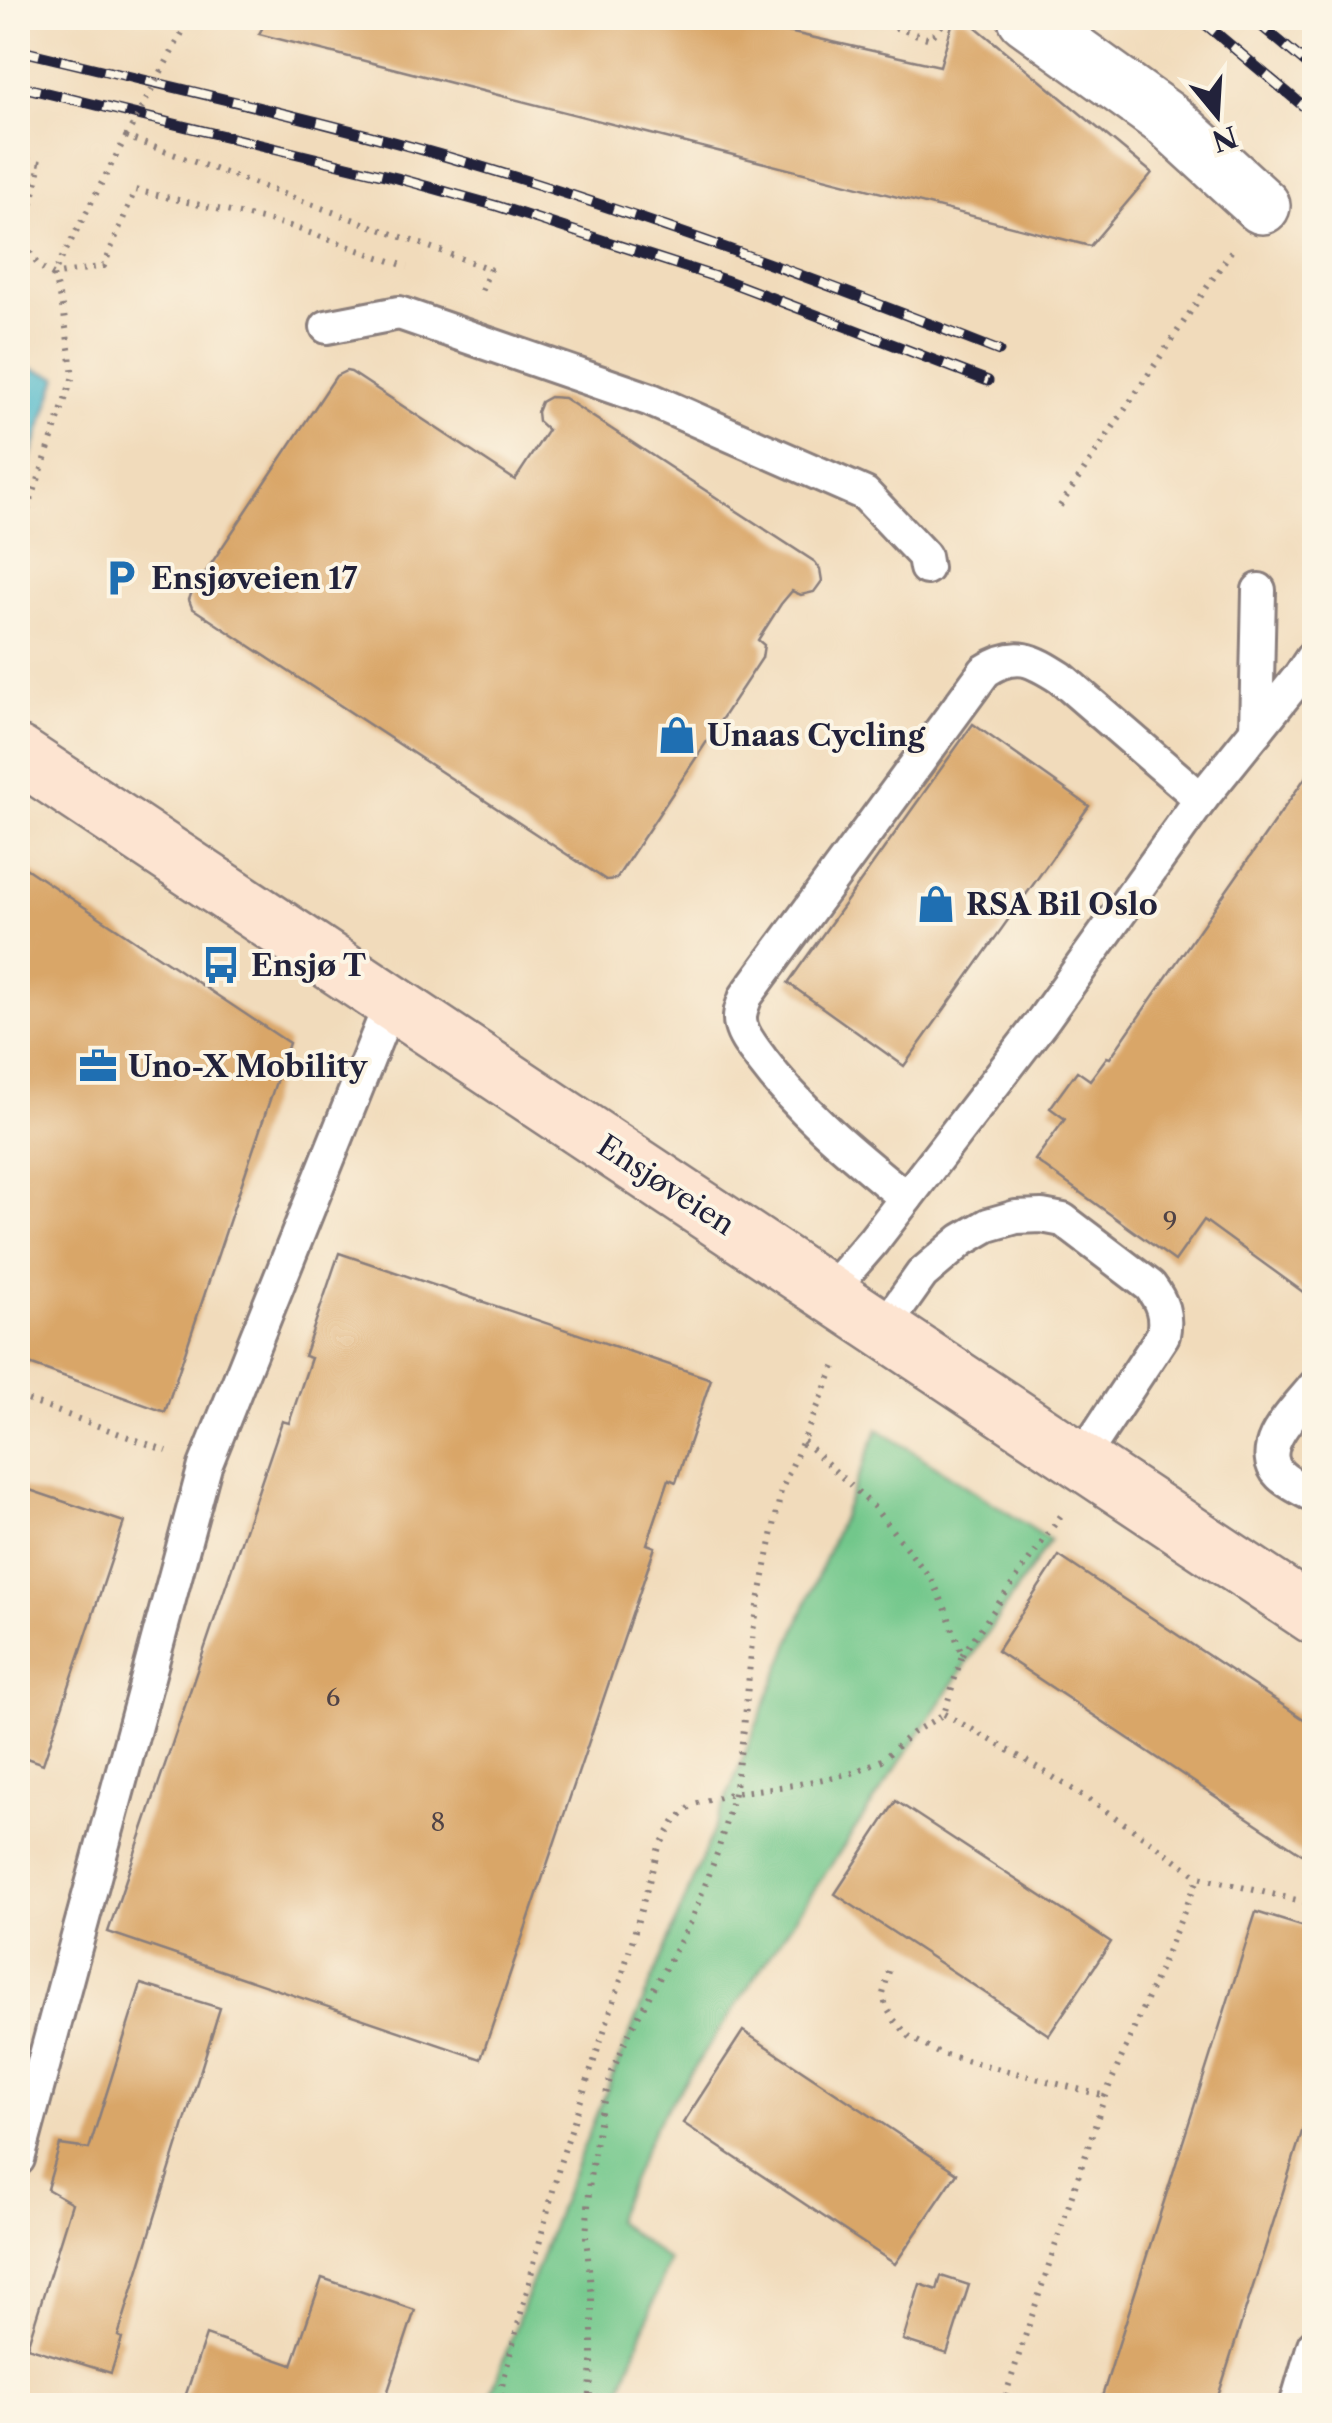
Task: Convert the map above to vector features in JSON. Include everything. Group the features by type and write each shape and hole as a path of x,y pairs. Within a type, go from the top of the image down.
{"main road":[{"name":"Ensjøveien","path":"18,754 828,1292 861,1344 1073,1485 1314,1616"}],"street":[{"path":"1026,18 1169,121 1262,206"}],"lane":[{"path":"327,327 400,313 651,400 865,494 924,556 926,568"},
{"path":"1256,732 1259,590"},
{"path":"828,1292 873,1241 1043,1020 1201,799 1314,655"},
{"path":"906,1198 820,1126 779,1082 744,1036 740,1011 746,996 962,702 993,666 1021,658 1039,664 1061,678 1201,799"},
{"path":"18,2159 205,1466 391,1002"},
{"path":"861,1344 922,1274 988,1224 1016,1217 1063,1220 1150,1286 1164,1313 1162,1335 1073,1485"},
{"path":"1314,1387 1272,1441 1270,1458 1280,1475 1314,1496"},
{"path":"1296,2406 1314,2345"}],"path":[{"path":"52,276 190,18"},
{"path":"865,18 930,39 948,18"},
{"path":"126,138 490,269 482,292 464,286"},
{"path":"18,158 40,164 24,238 40,267 52,276 64,314 73,376 18,540"},
{"path":"52,276 104,266 136,190 287,225 411,268"},
{"path":"1060,506 1262,206"},
{"path":"18,258 32,256"},
{"path":"589,2406 592,2298 586,2236 600,2116 612,2072 631,2029 691,1922 718,1851 734,1793 753,1631 781,1491 803,1442 861,1344"},
{"path":"18,1397 205,1466"},
{"path":"803,1442 872,1506 934,1583 962,1655"},
{"path":"500,2406 561,2160 620,1983 660,1846 675,1820 694,1804 734,1793 852,1772 882,1760 912,1733 944,1714 962,1655 1073,1485"},
{"path":"944,1714 998,1743 1141,1834 1199,1876 1314,1904"},
{"path":"1002,2406 1105,2096 1199,1876"},
{"path":"889,1970 883,1994 886,2007 910,2037 938,2052 1105,2096"}],"green space":[{"path":"878,1429 1050,1540 655,2126 614,2220 669,2261 615,2405 487,2405 560,2204"}],"water":[{"path":"18,364 58,377 18,496"}],"building":[{"path":"268,18 726,18 940,66 954,18 965,18 1152,173 1090,246 259,34"},
{"path":"346,371 515,480 548,430 538,421 541,402 550,397 564,398 815,562 820,569 822,581 814,592 801,595 792,591 781,604 758,640 764,645 762,658 616,879 606,880 192,608 191,594 336,376"},
{"path":"973,724 1089,806 904,1066 788,983"},
{"path":"1314,765 1314,1300 1204,1220 1175,1261 1035,1160 1065,1119 1050,1108 1077,1071 1090,1080 1110,1058"},
{"path":"18,863 289,1043 165,1412 18,1360"},
{"path":"339,1253 711,1379 676,1482 669,1479 647,1544 655,1547 481,2059 108,1932 282,1421 289,1423 311,1358 304,1356"},
{"path":"18,1486 124,1522 43,1764 18,1755"},
{"path":"1059,1556 1314,1726 1314,1862 997,1651"},
{"path":"896,1801 1111,1942 1049,2035 835,1894"},
{"path":"1256,1912 1314,1930 1314,2094 1215,2406 1099,2406"},
{"path":"141,1984 220,2008 118,2336 122,2338 111,2373 27,2347 72,2203 47,2189 60,2145 89,2149"},
{"path":"743,2031 957,2173 895,2264 683,2123"},
{"path":"941,2276 969,2285 947,2354 903,2340 920,2284 937,2290"},
{"path":"322,2278 415,2310 383,2406 199,2406 184,2400 206,2335 292,2365"}],"railway":[{"path":"1198,18 1314,115"},
{"path":"1252,18 1314,70"},
{"path":"18,50 325,124 508,175 755,258 999,351"},
{"path":"18,86 497,206 725,280 988,381"}],"place":[{"name":"Ensjøveien 17","path":"121,578"},
{"name":"Unaas Cycling","path":"677,735"},
{"name":"RSA Bil Oslo","path":"936,904"},
{"name":"Ensjø T","path":"221,965"},
{"name":"Uno-X Mobility","path":"98,1066"}]}
